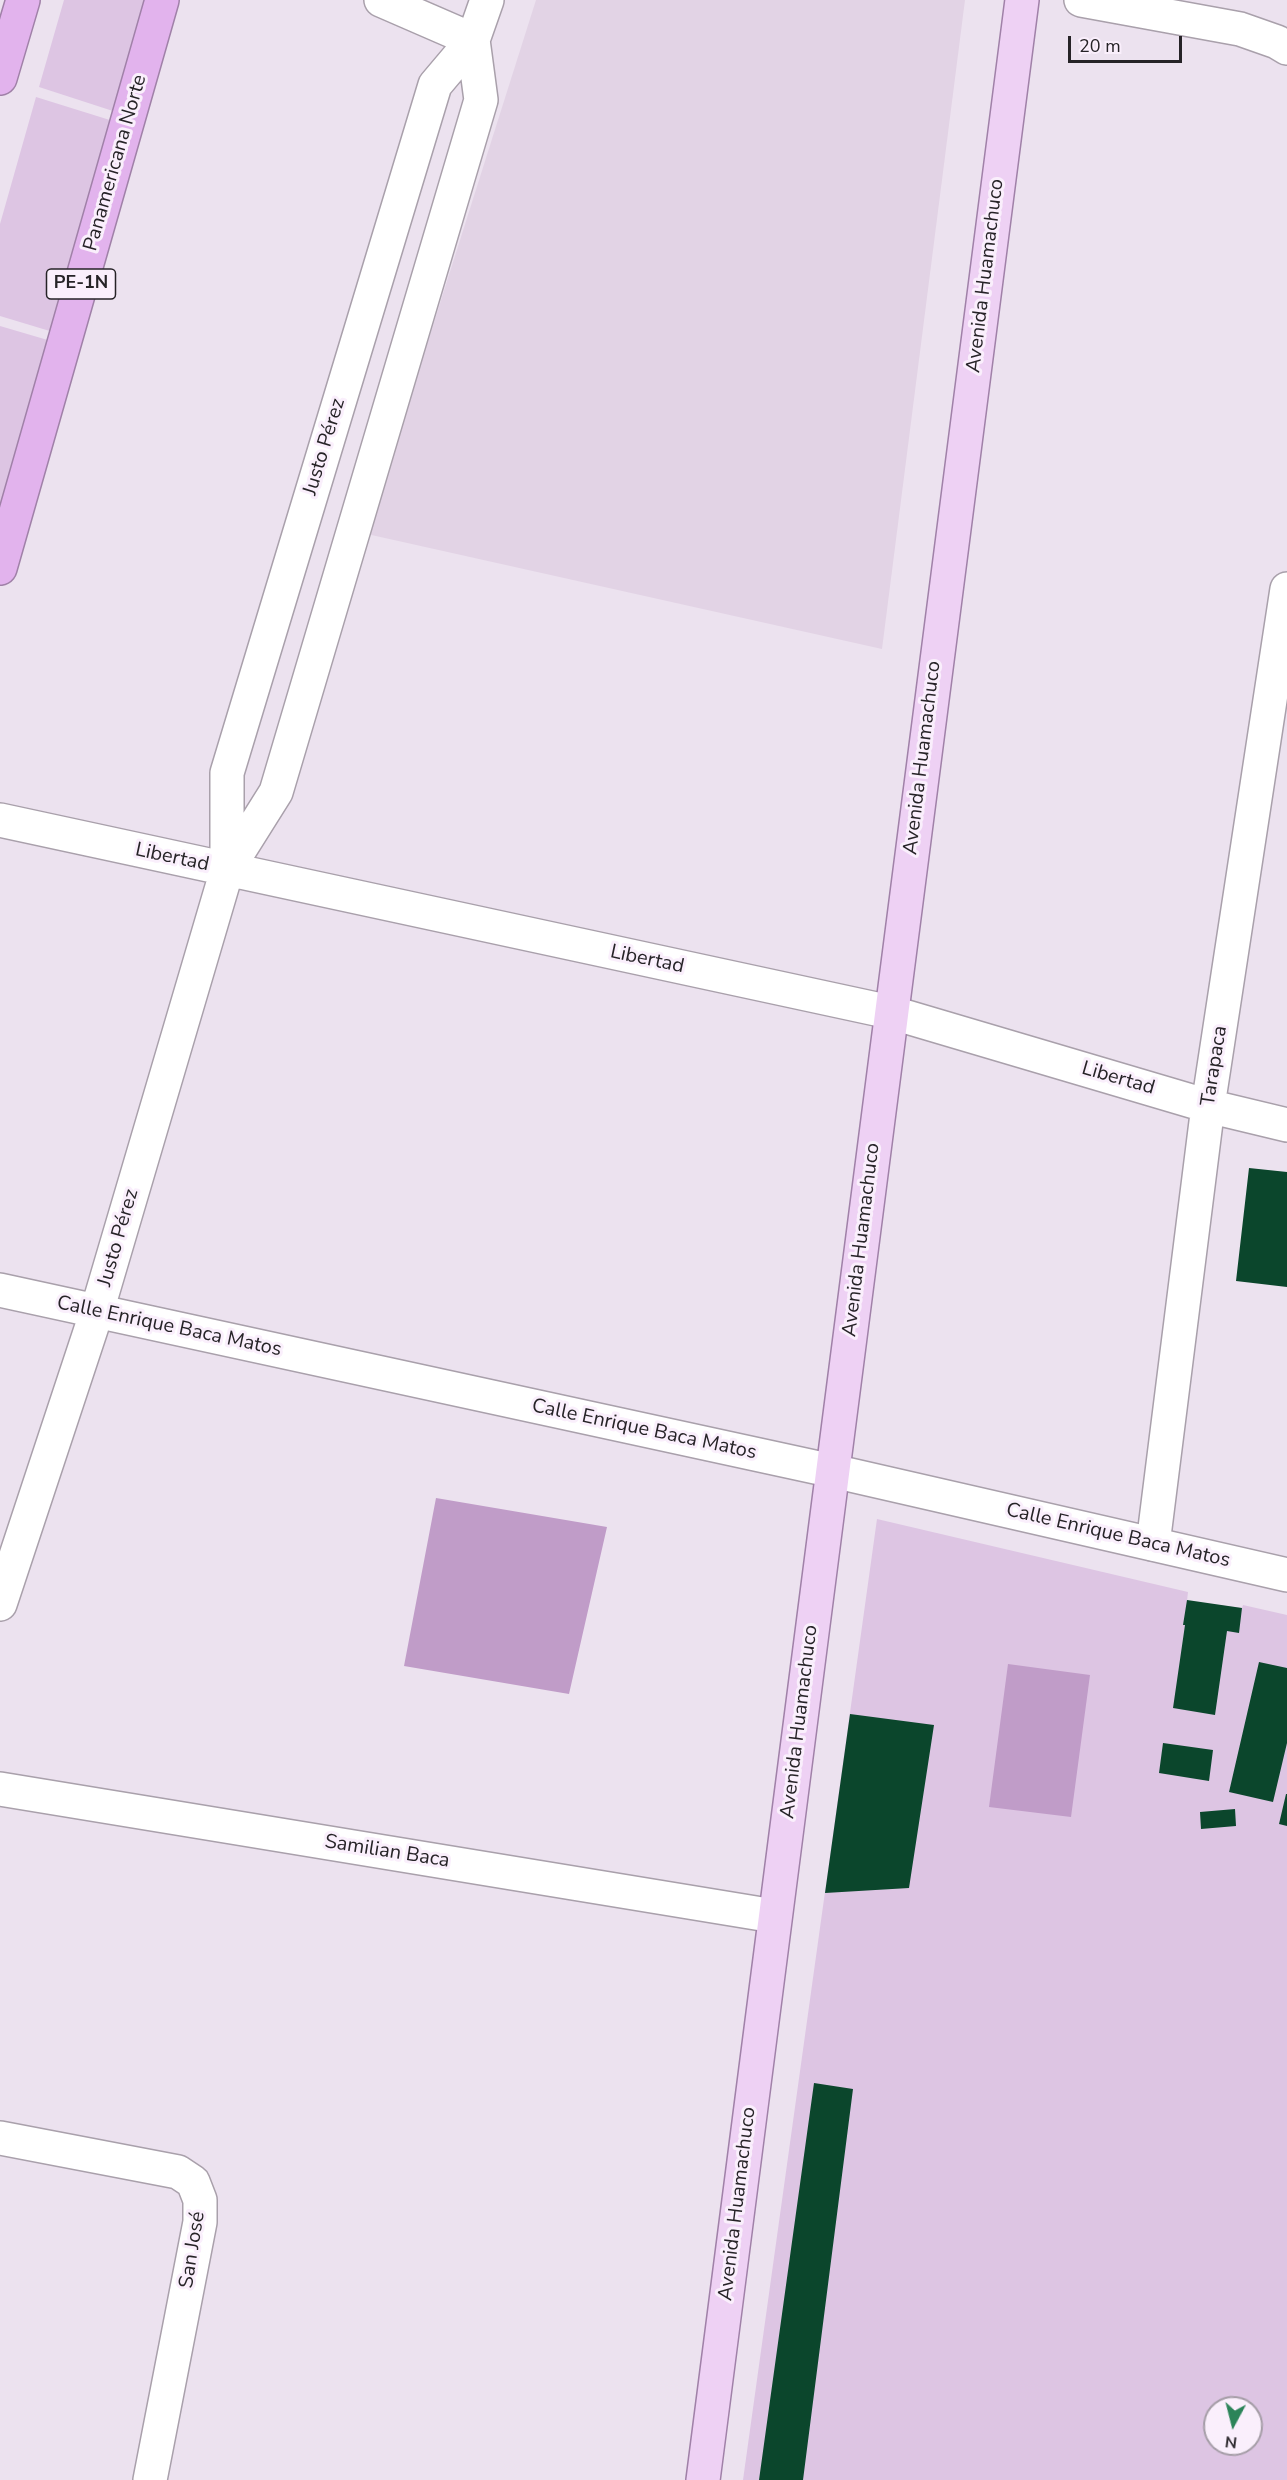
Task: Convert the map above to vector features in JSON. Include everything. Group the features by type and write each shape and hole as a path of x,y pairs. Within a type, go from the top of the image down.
{"highway":[{"path":"0,78 23,0"},
{"name":"Panamericana Norte","path":"0,568 162,0"}],"main road":[{"name":"Avenida Huamachuco","path":"703,2480 890,1012 1022,0"}],"street":[{"path":"381,0 473,40"},
{"name":"Justo Pérez","path":"227,870 227,773 435,85 473,40 487,0"},
{"path":"1081,0 1240,29 1277,42 1287,48"},
{"name":"Justo Pérez","path":"0,1604 97,1311 227,870 276,792 478,112 481,100 473,40"},
{"name":"Tarapaca","path":"1153,1544 1208,1106 1287,589"},
{"name":"Libertad","path":"0,820 890,1012 1208,1106 1287,1125"},
{"name":"Calle Enrique Baca Matos","path":"0,1290 833,1470 1287,1575"},
{"name":"Samilian Baca","path":"0,1789 774,1916"},
{"name":"San José","path":"0,2138 178,2172 193,2182 200,2200 200,2222 150,2480"}],"shaded area":[{"path":"64,0 148,0 116,112 39,87"},
{"path":"536,0 965,0 882,649 367,534"},
{"path":"36,97 113,121 53,332 0,316 0,224"},
{"path":"0,326 51,341 0,519"},
{"path":"436,1498 607,1527 569,1694 404,1666"},
{"path":"877,1519 1188,1592 1187,1601 1242,1608 1243,1605 1287,1615 1287,2480 743,2480"},
{"path":"1008,1664 1090,1675 1071,1817 989,1807"}],"building":[{"path":"1249,1168 1287,1172 1287,1287 1236,1281"},
{"path":"1187,1600 1242,1608 1239,1633 1227,1631 1215,1715 1173,1708"},
{"path":"1259,1662 1287,1668 1287,1743 1273,1802 1229,1792"},
{"path":"850,1714 934,1725 909,1888 825,1893"},
{"path":"1163,1743 1213,1750 1209,1781 1159,1773"},
{"path":"1287,1794 1287,1826 1279,1824"},
{"path":"1235,1809 1236,1826 1201,1829 1200,1812"},
{"path":"814,2083 853,2089 803,2480 759,2480"}]}
